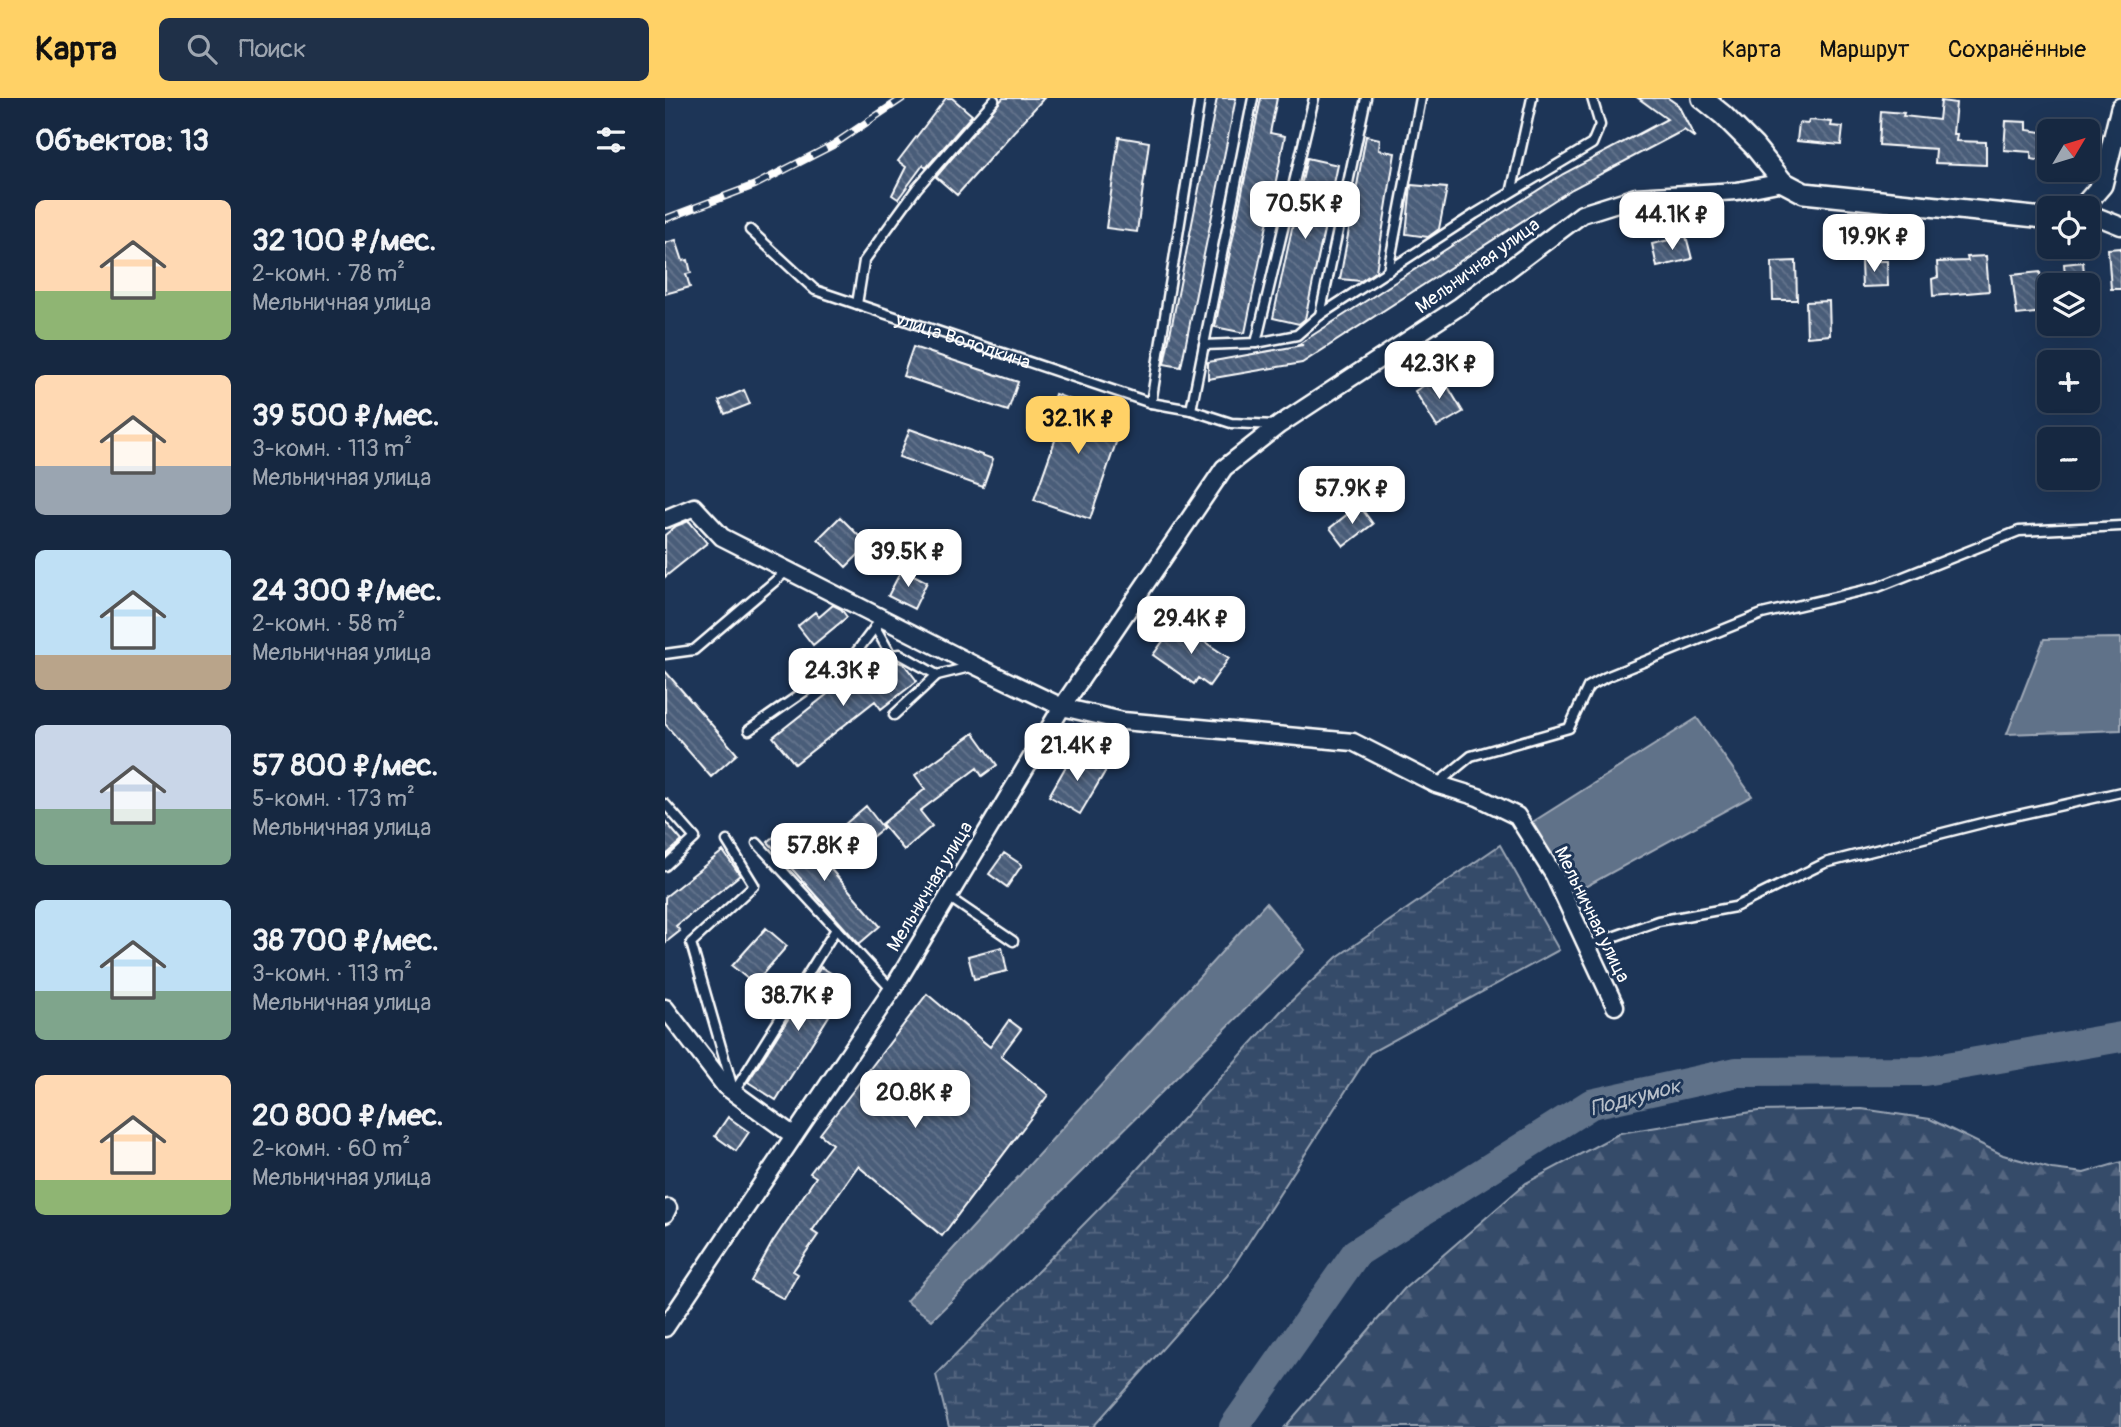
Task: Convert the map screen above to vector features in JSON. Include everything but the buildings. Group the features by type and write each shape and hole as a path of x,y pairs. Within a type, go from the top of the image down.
{"street":[{"path":"1702,98 1754,146 1783,182 1804,193 2037,217"},
{"path":"2092,196 2102,185 2121,108"},
{"name":"Мельничная улица","path":"665,1328 892,990 1062,707 1224,468 1279,425 1460,306 1582,214 1636,197 1737,191 1783,182"},
{"path":"2100,218 2121,226"},
{"name":"Мельничная улица","path":"665,519 694,507 722,537 788,570 878,623 1062,707 1123,721 1353,742 1436,784 1478,797 1517,816 1554,875 1615,1006"},
{"path":"665,1008 725,1086 794,1136"}],"lane":[{"path":"1151,402 1200,98"},
{"path":"1191,411 1253,98"},
{"path":"1256,342 1314,98"},
{"path":"1320,315 1366,98"},
{"path":"1388,271 1421,98"},
{"path":"1512,189 1532,98"},
{"path":"1204,345 1256,342 1297,335 1320,315 1475,214 1593,144 1599,125 1592,98"},
{"path":"857,304 864,261 917,188 993,100"},
{"name":"улица Володкина","path":"750,230 815,290 1151,402 1231,423 1279,425"},
{"path":"1436,784 1471,756 1569,728 1588,687 1606,677 1762,614 1878,587 2019,531 2121,526"},
{"path":"665,654 694,650 788,570"},
{"path":"878,623 891,655"},
{"path":"749,730 851,659 878,623"},
{"path":"851,659 900,654 937,675"},
{"path":"894,715 937,675 975,666"},
{"path":"1587,946 1658,921 1735,907 1825,863 1986,822 2121,792"},
{"path":"665,804 695,838 665,866"},
{"path":"727,841 754,885 691,943 734,1092"},
{"path":"757,843 892,990"},
{"path":"947,895 1013,941"},
{"path":"734,1092 837,929"}],"green space":[{"path":"1500,845 1559,950 1370,1053 1227,1276 1093,1427 949,1427 936,1375 1132,1175 1281,1011 1337,957"},
{"path":"1862,1109 1930,1119 2003,1155 2052,1169 2084,1173 2121,1162 2121,1427 1285,1427 1404,1289 1526,1183 1620,1133 1758,1111"}],"shaded area":[{"path":"2121,638 2121,730 2007,734 2044,639"},
{"path":"1697,718 1752,796 1574,893 1531,823"},
{"path":"1266,903 1305,950 932,1320 906,1301"}],"waterway":[{"name":"Подкумок","path":"1234,1427 1356,1253 1591,1104 1737,1072 1924,1071 2121,1037"}],"railway":[{"path":"665,219 755,185 833,145 903,98"}]}
